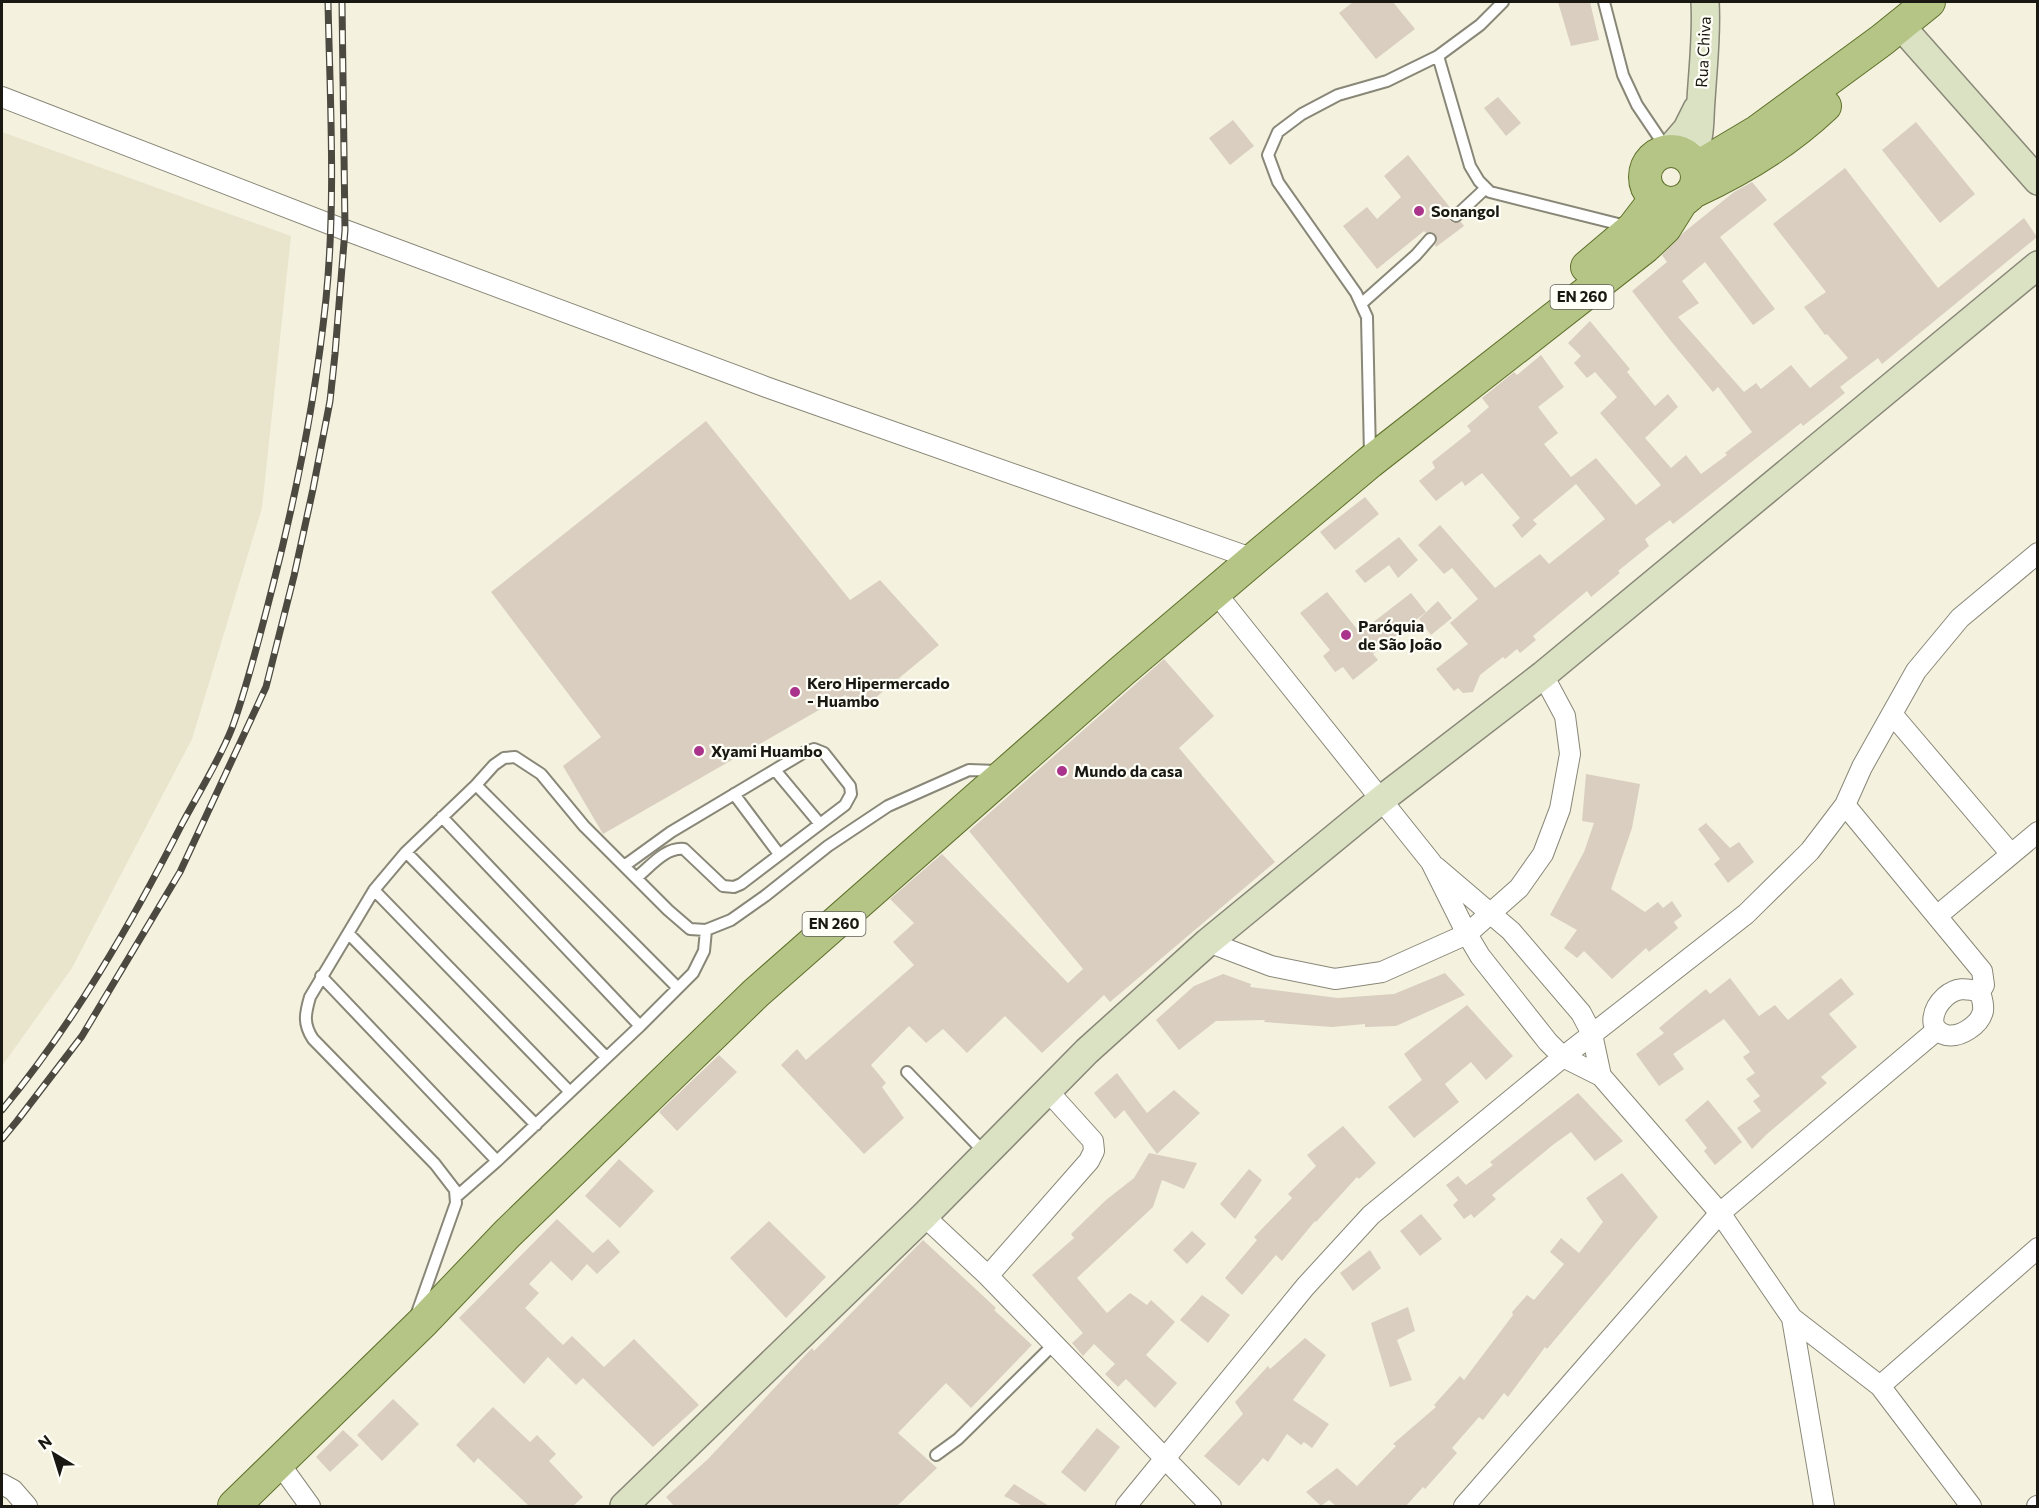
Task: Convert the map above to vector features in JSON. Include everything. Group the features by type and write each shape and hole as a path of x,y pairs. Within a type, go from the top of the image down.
{"main road":[{"name":"EN 260","path":"1473,383 1495,352 1524,321 1633,228 1681,178 1758,131 1929,2"},
{"name":"EN 260","path":"234,1506 409,1336 507,1234 756,993 1122,671 1254,559 1370,462 1645,247 1665,228 1681,178"}],"street":[{"name":"Rua Chiva","path":"1681,178 1696,149 1701,127 1700,102 1707,33 1705,2"},
{"path":"1891,32 2037,181"},
{"path":"2,97 345,230 766,387 1254,559"},
{"path":"624,1506 924,1216 1087,1051 1208,942 1382,799 1543,675 2037,265"},
{"path":"1126,1506 1305,1287 1371,1215 1563,1057 1746,914 1810,851 1845,805 1862,767 1916,672 1960,618 2037,553"},
{"path":"1215,592 1431,862 1480,956 1548,1042 1563,1057 1601,1077 1720,1213 1792,1318 1880,1386 1971,1506"},
{"path":"1208,942 1271,966 1335,980 1382,972 1467,934 1519,888 1543,854 1560,808 1570,754 1565,716 1543,675"},
{"path":"1892,714 2012,854"},
{"path":"1845,805 1982,971 1984,985 1980,993 1983,1012 1978,1021 1967,1030 1955,1035 1946,1035 1937,1030 1933,1023 1934,1010 1944,998 1954,990 1967,988 1980,993"},
{"path":"1938,916 2037,832"},
{"path":"1431,862 1511,931 1581,1014 1592,1034 1601,1077"},
{"path":"1464,1506 1720,1213 1937,1030"},
{"path":"988,1276 1089,1161 1094,1151 1093,1141 1047,1090"},
{"path":"924,1216 988,1276 1212,1506"},
{"path":"1880,1386 2037,1248"},
{"path":"1792,1318 1824,1506"},
{"path":"279,1463 310,1506"},
{"path":"2,1484 13,1490 27,1506"}],"lane":[{"path":"1370,462 1367,316 1356,293 1278,182 1268,155 1278,132 1302,114 1338,95 1387,81 1438,56 1480,24 1503,2"},
{"path":"1604,2 1623,75 1637,105 1681,178"},
{"path":"1438,56 1470,166 1479,181 1490,192 1633,228"},
{"path":"1456,216 1486,188"},
{"path":"1361,304 1416,255 1430,239"},
{"path":"624,866 670,832 803,753 814,749 824,753 850,786 851,794 845,805 741,884 734,887 723,885 684,849 666,853 636,878"},
{"path":"409,1336 456,1203 455,1190 435,1164 328,1057 306,1029 304,1017 310,997 321,976 349,934 374,890 406,852 494,765 504,758 515,757 542,774 584,826 668,910 690,929 705,930 731,920 828,846 888,806 969,770 1009,771"},
{"path":"775,770 820,824"},
{"path":"476,785 678,988"},
{"path":"734,794 779,854"},
{"path":"442,817 640,1026"},
{"path":"406,852 606,1057"},
{"path":"374,890 569,1091"},
{"path":"456,1197 536,1125 693,973 704,951 705,930"},
{"path":"349,934 536,1125"},
{"path":"321,976 497,1161"},
{"path":"906,1072 985,1153"},
{"path":"936,1455 958,1439 1054,1344"}],"shaded area":[{"path":"2,132 291,236 262,508 192,739 72,968 2,1066"}],"building":[{"path":"1353,2 1393,2 1415,29 1376,59 1339,13"},
{"path":"1558,2 1590,2 1599,40 1571,46"},
{"path":"1498,97 1521,123 1506,136 1484,108"},
{"path":"1233,120 1254,146 1230,165 1209,138"},
{"path":"1916,122 1975,194 1940,223 1882,150"},
{"name":"Sonangol","path":"1408,155 1452,210 1449,214 1450,221 1461,222 1464,226 1436,247 1435,234 1424,231 1377,269 1343,226 1367,207 1377,219 1401,197 1384,176"},
{"path":"1845,168 1938,288 2024,218 2037,237 1882,364 1878,358 1840,387 1845,393 1803,426 1801,423 1673,524 1670,520 1645,539 1649,546 1618,571 1620,573 1591,597 1587,591 1533,636 1536,640 1520,653 1517,649 1480,675 1473,692 1463,693 1458,688 1454,691 1436,669 1468,644 1450,623 1478,599 1452,568 1444,574 1418,545 1440,525 1495,588 1540,554 1549,564 1605,519 1576,484 1533,520 1537,524 1522,538 1512,525 1520,518 1482,473 1465,486 1462,481 1436,501 1419,481 1435,468 1432,462 1471,431 1467,426 1489,407 1482,398 1514,372 1517,375 1541,355 1564,387 1538,407 1558,433 1544,444 1571,477 1596,458 1636,505 1661,485 1600,413 1617,397 1595,372 1587,378 1574,363 1581,356 1568,343 1590,321 1630,369 1627,372 1655,406 1668,394 1678,407 1645,438 1671,468 1686,455 1701,474 1727,455 1725,453 1752,432 1718,387 1713,392 1632,291 1667,262 1662,255 1683,233 1734,192 1752,182 1767,200 1720,237 1775,309 1753,325 1705,262 1682,281 1699,303 1678,317 1744,392 1756,383 1761,389 1791,365 1810,388 1848,358 1827,334 1825,335 1804,307 1826,292 1773,224"},
{"path":"706,421 850,600 880,580 939,645 863,708 845,695 603,834 563,766 601,737 491,592"},
{"path":"1365,497 1379,514 1335,550 1320,532"},
{"path":"1399,537 1418,560 1398,578 1389,565 1365,583 1355,571"},
{"name":"Paróquia de São João","path":"1327,592 1357,629 1364,623 1367,627 1411,593 1426,612 1373,654 1378,660 1353,680 1343,667 1335,672 1323,656 1330,650 1300,613"},
{"path":"1438,601 1452,618 1431,635 1419,619"},
{"path":"1164,659 1214,716 1179,748 1275,862 1110,1002 1104,995 1042,1053 1005,1016 967,1053 943,1029 926,1043 909,1026 871,1065 886,1083 882,1087 904,1118 864,1154 781,1065 797,1049 806,1060 914,965 893,942 914,923 890,899 942,854 1068,983 1083,969 969,831"},
{"path":"1586,774 1640,784 1632,828 1611,889 1645,912 1658,902 1663,908 1672,901 1682,916 1674,922 1678,928 1649,952 1646,948 1612,979 1584,951 1577,958 1564,948 1577,930 1550,915 1584,852 1594,823 1582,821"},
{"path":"1706,823 1730,848 1739,842 1754,862 1728,883 1714,864 1720,859 1698,829"},
{"path":"1445,973 1465,995 1396,1026 1365,1027 1365,1024 1332,1027 1264,1022 1265,1020 1216,1021 1179,1050 1156,1020 1194,986 1223,974 1251,984 1250,987 1338,998 1394,994"},
{"path":"1730,978 1759,1016 1775,1005 1788,1020 1841,978 1854,994 1829,1014 1857,1047 1821,1077 1827,1083 1752,1149 1737,1128 1761,1111 1753,1101 1760,1096 1746,1079 1755,1073 1743,1057 1750,1052 1724,1019 1673,1054 1684,1069 1659,1086 1636,1054 1664,1033 1659,1028 1706,989 1710,994"},
{"path":"1467,1005 1513,1056 1486,1080 1471,1062 1445,1084 1459,1102 1414,1138 1388,1107 1422,1080 1404,1054"},
{"path":"719,1055 737,1072 677,1131 659,1112"},
{"path":"1117,1073 1147,1113 1174,1090 1200,1113 1157,1154 1124,1110 1115,1119 1094,1093"},
{"path":"1578,1093 1623,1141 1595,1161 1571,1132 1492,1195 1496,1199 1474,1218 1471,1214 1464,1219 1453,1205 1458,1200 1446,1185 1458,1176 1466,1185 1493,1165 1490,1162"},
{"path":"1708,1100 1742,1142 1715,1165 1704,1151 1707,1148 1685,1120"},
{"path":"1343,1126 1376,1163 1359,1179 1357,1177 1315,1221 1282,1261 1276,1255 1242,1295 1225,1278 1257,1240 1254,1237 1292,1198 1288,1194 1316,1166 1307,1155"},
{"path":"1149,1153 1197,1163 1184,1189 1162,1180 1153,1207 1077,1278 1107,1313 1130,1293 1147,1305 1151,1300 1175,1322 1146,1355 1177,1383 1155,1408 1126,1379 1118,1387 1105,1374 1115,1364 1094,1344 1083,1356 1072,1343 1083,1333 1032,1275 1074,1238 1071,1234 1106,1200 1134,1178"},
{"path":"619,1159 654,1191 620,1228 585,1196"},
{"path":"1249,1169 1262,1180 1235,1219 1220,1204"},
{"path":"1622,1173 1658,1217 1547,1349 1545,1347 1508,1397 1504,1393 1483,1420 1479,1417 1452,1448 1457,1453 1425,1489 1423,1487 1406,1506 1336,1506 1329,1500 1321,1506 1306,1492 1337,1468 1357,1486 1396,1446 1393,1444 1436,1407 1434,1405 1460,1376 1464,1380 1513,1315 1512,1312 1527,1295 1534,1300 1564,1264 1550,1252 1561,1238 1579,1253 1603,1222 1586,1198"},
{"path":"1421,1214 1442,1239 1420,1256 1400,1231"},
{"path":"557,1219 593,1253 608,1239 620,1252 597,1274 587,1264 572,1281 551,1261 529,1284 539,1293 525,1308 563,1345 572,1336 604,1367 634,1339 699,1405 653,1447 583,1378 576,1385 548,1357 524,1384 459,1318"},
{"path":"769,1221 826,1277 786,1318 730,1258"},
{"path":"1192,1231 1206,1244 1187,1264 1173,1250"},
{"path":"923,1240 1032,1345 971,1408 946,1383 898,1433 937,1468 897,1506 674,1506 666,1497 708,1459 812,1348 814,1351"},
{"path":"1370,1250 1381,1268 1353,1291 1340,1273"},
{"path":"1202,1295 1230,1315 1208,1343 1180,1320"},
{"path":"1408,1307 1415,1331 1397,1340 1412,1380 1390,1387 1371,1323"},
{"path":"1305,1338 1326,1355 1293,1400 1329,1424 1312,1448 1304,1442 1301,1445 1287,1434 1268,1462 1263,1458 1239,1486 1204,1456 1243,1414 1235,1402 1268,1366 1270,1369"},
{"path":"393,1399 419,1424 382,1461 357,1435"},
{"path":"493,1407 530,1442 537,1435 556,1454 549,1461 583,1497 573,1506 529,1506 478,1458 474,1463 456,1445"},
{"path":"1097,1428 1120,1447 1085,1492 1061,1472"},
{"path":"343,1430 359,1445 330,1472 316,1457"},
{"path":"1014,1484 1049,1506 1023,1506 1004,1496"}],"railway":[{"path":"2,1110 53,1043 122,935 221,752 232,728 249,676 298,479 322,335 329,262 332,188 328,2"},
{"path":"2,1139 82,1036 180,872 266,687 294,576 330,401 345,230 342,2"}],"place":[{"name":"Sonangol","path":"1419,211"},
{"name":"Paróquia de São João","path":"1346,635"},
{"name":"Kero Hipermercado - Huambo","path":"795,692"},
{"name":"Xyami Huambo","path":"699,751"},
{"name":"Mundo da casa","path":"1062,771"}]}
